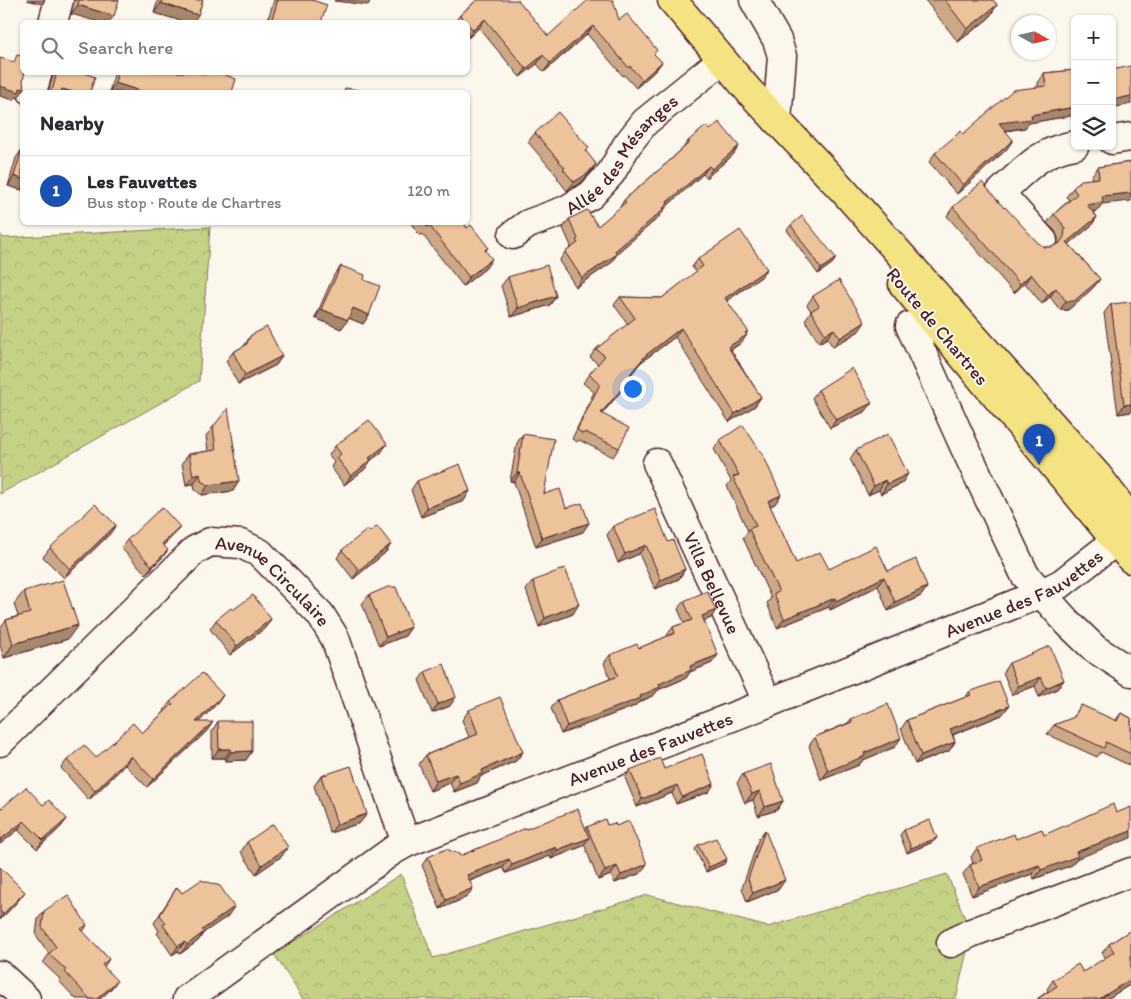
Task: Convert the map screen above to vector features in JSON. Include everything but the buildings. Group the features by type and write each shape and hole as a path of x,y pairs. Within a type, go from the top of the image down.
{"main road":[{"name":"Route de Chartres","path":"672,0 749,91 841,188 1098,476 1127,537"},
{"name":"Route de Chartres","path":"749,91 830,198 1078,492 1127,537"}],"street":[{"path":"54,20 60,0"},
{"path":"754,0 777,40 782,56 777,121"},
{"name":"Allée des Mésanges","path":"513,235 528,224 566,210 591,195 611,173 627,145 645,122 722,60"},
{"path":"33,90 37,75"},
{"path":"1116,139 1131,137"},
{"path":"1043,242 1000,193 1045,154 1059,148 1071,146"},
{"name":"Route de Chartres","path":"910,326 1025,574 1068,623 1095,649 1131,672"},
{"name":"Villa Bellevue","path":"657,463 768,703"},
{"name":"Avenue des Fauvettes","path":"187,999 392,851 406,843 768,703 1042,593 1062,583 1127,537"},
{"name":"Avenue Circulaire","path":"0,742 195,550 210,542 241,544 260,552 320,614 335,638 406,843"},
{"path":"951,943 971,933 1131,872"},
{"path":"0,975 26,999"}],"green space":[{"path":"210,227 199,381 0,494 0,234 3,238"},
{"path":"401,874 433,958 648,895 768,927 947,874 971,933 956,999 303,999 274,954"}],"place":[{"name":"Les Fauvettes","path":"1039,465"}]}
